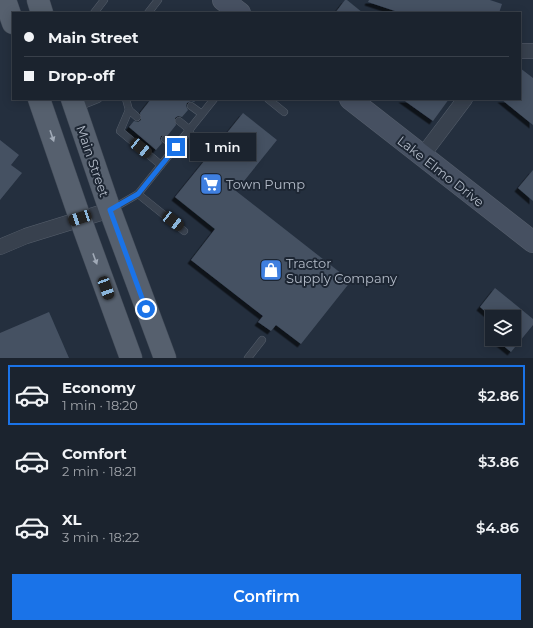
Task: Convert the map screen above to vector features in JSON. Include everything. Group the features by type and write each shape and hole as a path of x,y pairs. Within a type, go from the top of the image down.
{"main road":[{"path":"5,0 12,20"},
{"path":"38,0 42,12"},
{"path":"223,0 239,12"},
{"path":"39,100 131,358"},
{"name":"Lake Elmo Drive","path":"351,100 533,242"},
{"name":"Main Street","path":"73,104 110,210 165,358"}],"street":[{"path":"521,52 533,51"},
{"path":"422,156 464,100"},
{"path":"0,247 26,236 80,218 110,210"}],"lane":[{"path":"95,12 104,0"},
{"path":"149,12 158,0"},
{"path":"73,104 93,100"},
{"path":"126,100 130,110 137,117"},
{"path":"110,210 138,194 213,100"},
{"path":"269,100 284,112"},
{"path":"192,106 202,114"},
{"path":"130,110 120,132 162,165"},
{"path":"179,121 190,130"},
{"path":"165,139 176,147"},
{"path":"138,194 184,230"},
{"path":"248,358 262,340"}],"building":[{"path":"345,0 347,0 362,12 336,12"},
{"path":"369,0 490,0 502,4 499,12 398,12 368,2"},
{"path":"521,69 533,78 533,125 502,100 521,100"},
{"path":"150,100 196,100 194,102 191,101 187,103 186,106 188,110 182,117 178,116 175,118 176,125 168,135 161,136 160,139 162,143 156,150 129,127 134,121 138,122 141,120 140,113"},
{"path":"403,100 448,100 433,121"},
{"name":"Tractor Supply Company","path":"243,113 277,140 236,191 351,281 301,344 276,325 271,331 258,322 263,316 191,260 215,229 175,197"},
{"path":"0,140 19,155 11,165 22,173 0,200"},
{"path":"533,170 533,201 518,188"},
{"path":"495,288 533,319 533,325 521,340 521,310 485,311 480,307"},
{"path":"49,312 69,358 0,358 0,333"},
{"path":"504,346 516,346 511,352"}],"place":[{"name":"Town Pump","path":"211,184"},
{"name":"Tractor Supply Company","path":"271,270"}],"route":[{"path":"146,309 110,210 138,194 176,147"}]}
